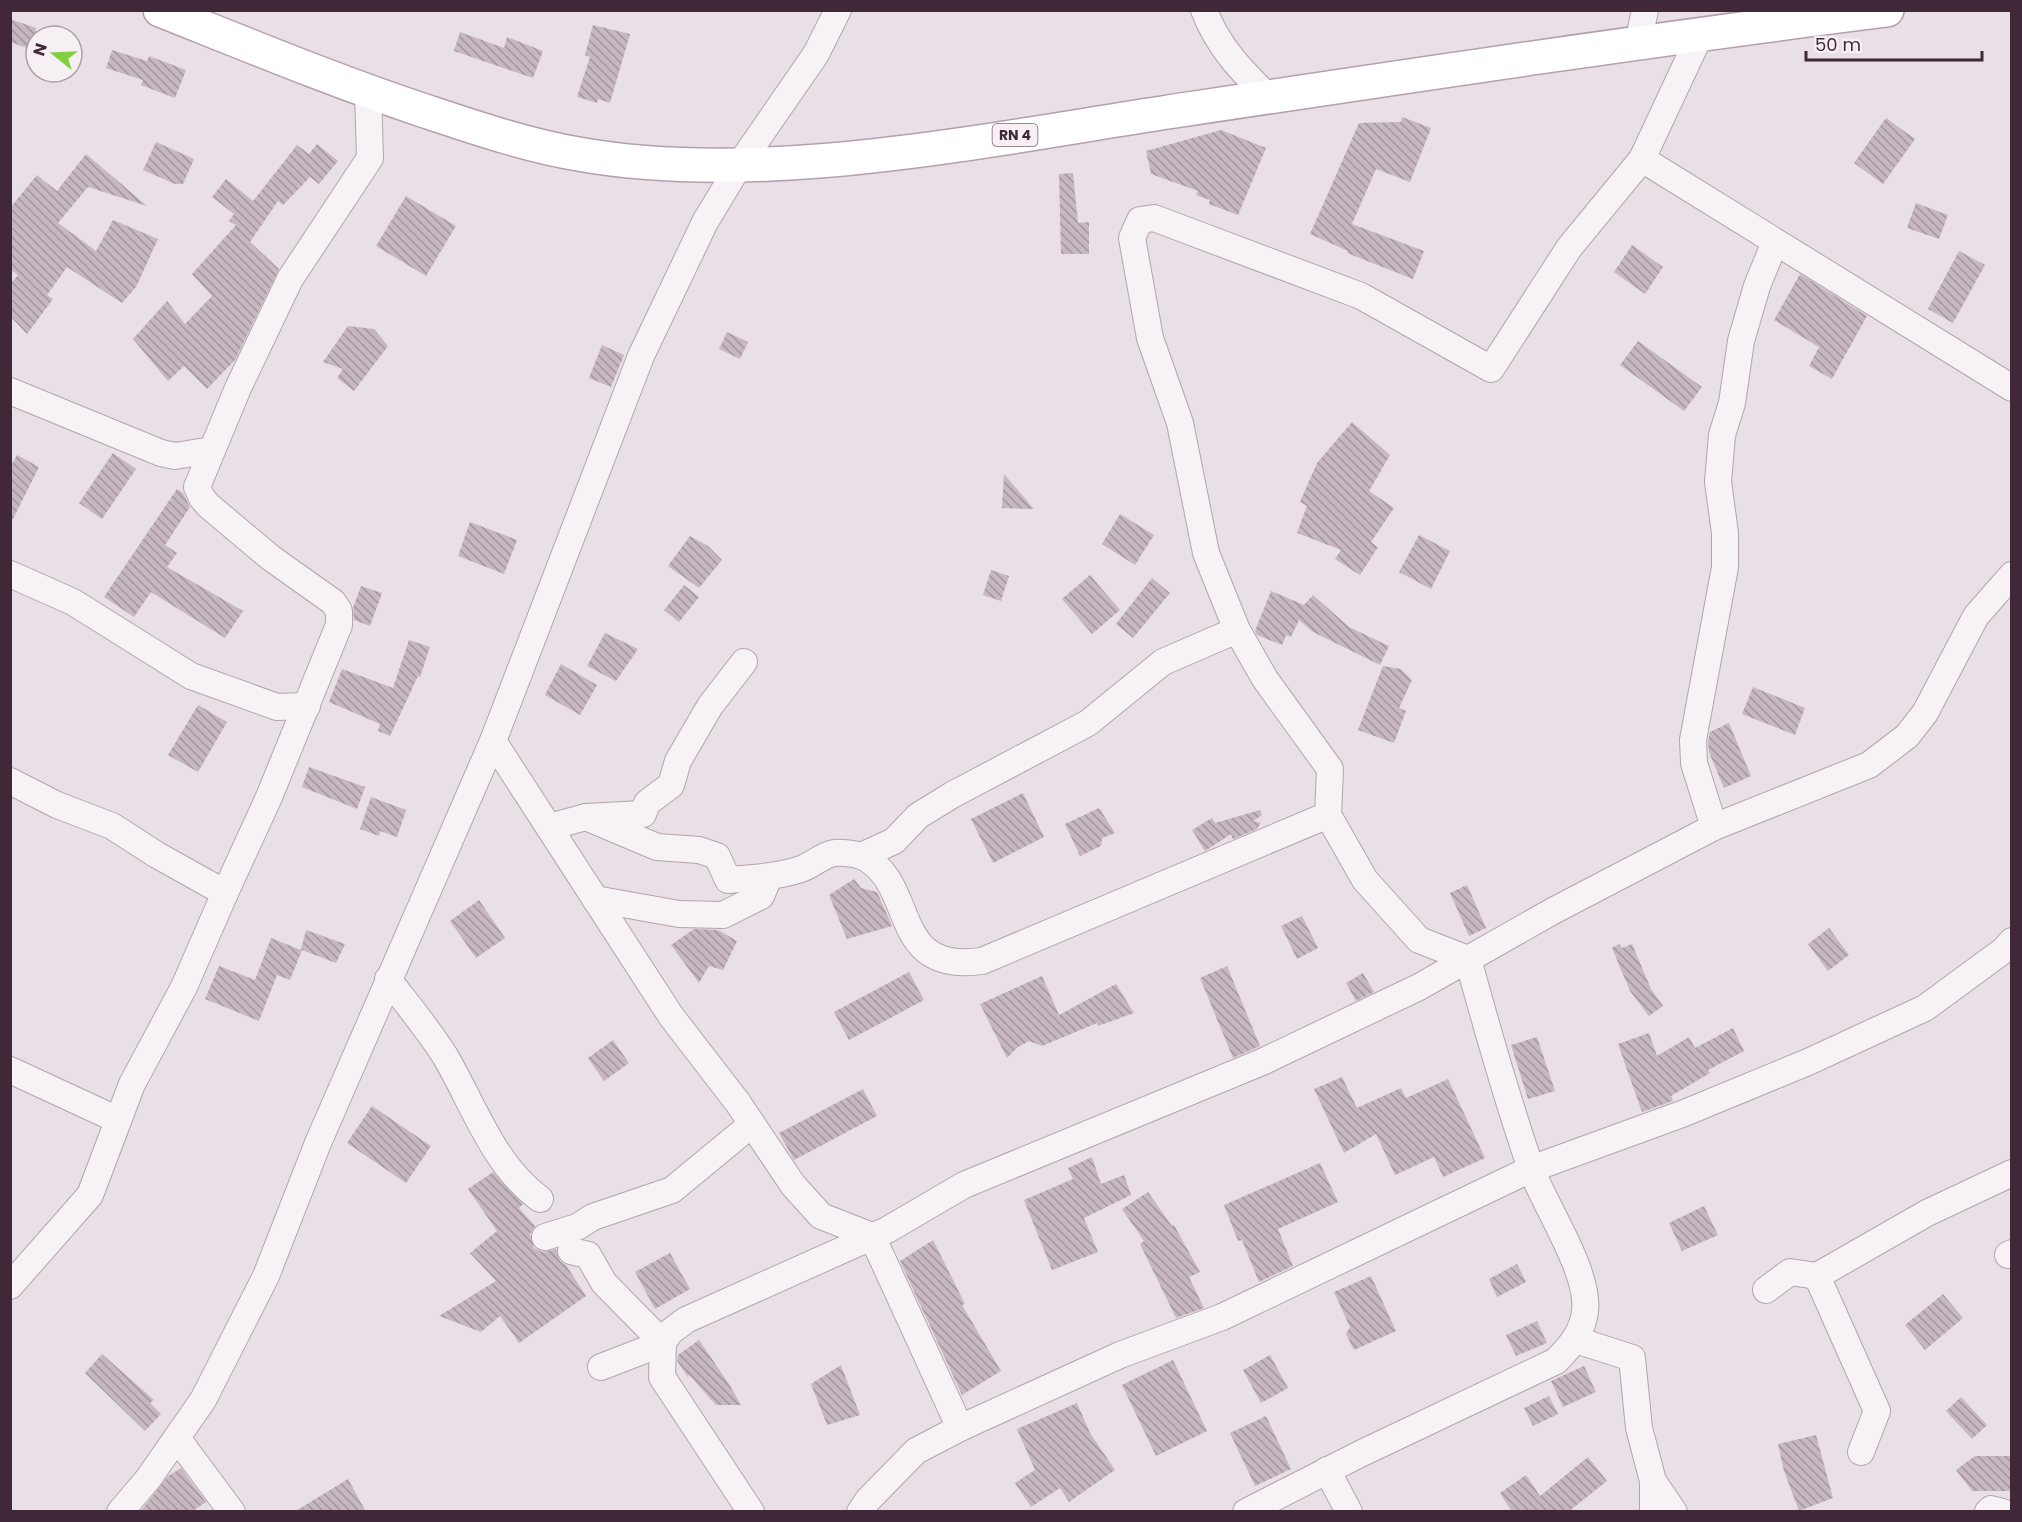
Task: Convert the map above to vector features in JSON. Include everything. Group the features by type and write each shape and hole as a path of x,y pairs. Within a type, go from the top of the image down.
{"main road":[{"name":"RN 4","path":"160,10 368,92 505,138 581,155 668,163 740,164 902,151 1701,33 1887,10"}],"street":[{"path":"120,1512 148,1479 203,1400 266,1276 318,1143 493,741 640,356 705,222 740,164 816,54 838,10"},
{"path":"1204,10 1213,35 1226,54 1268,97"},
{"path":"1638,43 1645,10"},
{"path":"1468,959 1419,940 1365,880 1328,814 1330,769 1265,679 1237,630 1206,553 1180,423 1150,338 1132,238 1140,220 1154,218 1361,296 1491,369 1569,248 1642,159 1701,33"},
{"path":"10,1286 90,1196 132,1083 184,987 307,706 339,625 339,611 333,602 271,558 209,506 197,487 238,388 290,279 370,158 368,92"},
{"path":"1642,159 2012,388"},
{"path":"1714,827 1694,763 1693,740 1725,567 1725,533 1718,482 1722,435 1732,403 1741,341 1757,286 1775,242"},
{"path":"10,391 175,456 200,480"},
{"path":"175,456 212,450"},
{"path":"10,574 73,602 191,676 277,707 307,706"},
{"path":"751,1512 662,1377 663,1343 670,1332 686,1320 872,1236 964,1185 1262,1062 1419,987 1553,911 1714,827 1869,765 1907,736 1925,713 1976,616 2012,575"},
{"path":"586,817 657,847 699,850 717,856 728,879 768,877 802,868 834,853 861,856 894,842 918,816 952,795 1088,723 1163,662 1237,630"},
{"path":"549,827 586,817 643,814 647,803 671,785 678,761 711,706 744,662"},
{"path":"493,741 671,1016 752,1124 793,1185 821,1216 872,1236 960,1428"},
{"path":"10,781 57,805 112,825 157,855 225,893"},
{"path":"861,856 880,871 891,887 916,943 942,959 962,964 982,961 1328,814"},
{"path":"595,899 679,914 723,915 761,896 768,877"},
{"path":"860,1512 868,1500 916,1450 960,1428 1120,1355 1222,1317 1531,1169 1745,1088 1925,1008 2004,950 2012,940"},
{"path":"1246,1512 1327,1470 1556,1361 1576,1340 1585,1311 1582,1281 1531,1169 1492,1048 1468,959"},
{"path":"388,979 444,1054 474,1106 494,1149 525,1188 540,1199"},
{"path":"10,1070 118,1120"},
{"path":"545,1237 577,1227 592,1217 672,1190 752,1124"},
{"path":"1766,1290 1790,1272 1817,1276 1927,1213 2012,1173"},
{"path":"815,1262 821,1216"},
{"path":"571,1251 588,1255 603,1283 663,1343"},
{"path":"1817,1276 1877,1411 1861,1452"},
{"path":"1576,1340 1632,1358 1639,1428 1653,1481 1653,1512"},
{"path":"601,1367 663,1343"},
{"path":"177,1438 232,1512"},
{"path":"1327,1470 1349,1512"},
{"path":"1653,1481 1674,1512"},
{"path":"1988,1512 1991,1509 2003,1512"}],"building":[{"path":"10,19 24,24 24,47 10,42"},
{"path":"593,25 630,34 610,103 598,99 597,103 577,97 590,57 585,55"},
{"path":"460,32 504,48 507,37 543,51 533,78 454,51"},
{"path":"112,50 147,61 149,56 186,70 175,98 141,85 143,80 106,68"},
{"path":"1402,117 1431,128 1410,182 1376,169 1352,224 1424,251 1413,279 1347,253 1348,251 1310,234 1359,123 1401,122"},
{"path":"1886,118 1915,139 1883,184 1854,163"},
{"path":"1221,130 1266,148 1238,215 1209,204 1210,200 1196,195 1198,191 1151,174 1146,151"},
{"path":"156,142 194,159 183,184 175,184 143,170"},
{"path":"317,144 338,161 319,184 310,177 283,205 278,201 250,242 279,269 235,360 207,389 184,366 168,381 133,339 167,301 185,324 212,296 192,274 236,225 229,221 234,214 212,197 226,179 253,201 297,145 309,154"},
{"path":"86,154 147,206 88,187 58,223 96,251 113,220 158,239 136,287 122,303 67,267 47,295 53,299 27,334 10,316 10,284 18,275 10,269 10,208 37,175 57,191"},
{"path":"1073,173 1078,223 1089,222 1089,254 1061,254 1059,174"},
{"path":"406,196 456,226 426,276 376,246"},
{"path":"1916,203 1948,215 1939,239 1907,228"},
{"path":"1632,245 1663,267 1645,294 1614,272"},
{"path":"1959,251 1985,265 1953,323 1928,309"},
{"path":"1800,274 1867,316 1832,379 1809,366 1819,347 1774,320"},
{"path":"348,326 374,329 388,346 354,391 337,378 343,369 323,362"},
{"path":"727,332 748,342 740,359 719,349"},
{"path":"1638,341 1702,387 1684,411 1620,365"},
{"path":"602,345 624,355 611,387 589,378"},
{"path":"1352,422 1390,455 1369,491 1394,508 1371,542 1378,547 1360,575 1335,559 1341,550 1297,533 1307,506 1300,502 1317,463"},
{"path":"113,453 136,469 102,519 79,503"},
{"path":"17,455 39,467 10,525 10,468"},
{"path":"1004,474 1034,509 1002,508"},
{"path":"177,489 183,493 190,507 165,545 177,553 167,567 243,611 225,638 151,592 134,617 104,597"},
{"path":"1120,514 1154,535 1135,565 1102,544"},
{"path":"470,522 517,540 504,574 458,556"},
{"path":"1419,535 1450,551 1431,589 1399,572"},
{"path":"690,536 708,546 722,560 699,588 668,566"},
{"path":"991,570 1009,576 1001,601 983,595"},
{"path":"1090,575 1120,610 1092,634 1062,599"},
{"path":"1152,578 1170,593 1133,638 1116,624"},
{"path":"684,585 699,597 679,622 664,610"},
{"path":"361,586 382,593 370,626 354,620 353,608"},
{"path":"1271,591 1304,605 1313,595 1349,627 1389,646 1380,665 1313,632 1299,620 1291,637 1286,635 1282,645 1257,635 1255,631"},
{"path":"605,633 638,649 616,681 587,666"},
{"path":"409,640 430,647 420,677 418,676 390,736 378,731 380,724 329,702 342,669 393,688"},
{"path":"561,664 597,685 580,715 545,695"},
{"path":"1383,666 1401,669 1412,680 1399,708 1406,711 1394,743 1358,730"},
{"path":"1753,687 1805,708 1795,735 1742,714"},
{"path":"198,705 227,722 198,772 168,755"},
{"path":"1729,723 1751,776 1724,788 1709,752 1708,741 1710,732"},
{"path":"309,767 365,787 357,809 302,787"},
{"path":"1023,793 1044,837 993,863 971,819"},
{"path":"371,797 406,810 397,837 380,831 379,836 360,829"},
{"path":"1099,808 1115,833 1102,838 1101,846 1080,856 1065,824"},
{"path":"1260,810 1262,815 1253,821 1261,823 1257,829 1233,839 1231,834 1205,851 1192,830 1212,818 1215,823"},
{"path":"854,879 861,888 877,892 892,926 847,939 829,895"},
{"path":"1467,885 1486,928 1469,936 1450,893"},
{"path":"479,900 505,938 476,958 450,921"},
{"path":"1302,916 1318,948 1297,959 1281,926"},
{"path":"1829,928 1849,955 1828,971 1808,944"},
{"path":"694,929 718,930 737,941 723,970 709,966 699,983 671,945"},
{"path":"306,930 345,944 336,963 302,950 290,980 277,975 259,1021 205,999 219,966 255,980 271,938 301,950"},
{"path":"1619,944 1622,948 1632,944 1651,989 1663,1006 1649,1016 1630,991 1612,948"},
{"path":"1227,966 1260,1046 1233,1058 1200,978"},
{"path":"909,972 924,1000 849,1040 834,1012"},
{"path":"1363,973 1374,992 1356,1001 1346,983"},
{"path":"1042,976 1059,1015 1116,984 1134,1013 1098,1026 1097,1023 1042,1046 1029,1041 1018,1047 1007,1058 980,1004"},
{"path":"1733,1028 1744,1051 1708,1070 1710,1073 1671,1096 1673,1101 1642,1112 1618,1044 1649,1033 1657,1056 1689,1037 1695,1048"},
{"path":"1537,1037 1555,1091 1528,1099 1511,1045"},
{"path":"613,1040 629,1063 604,1081 588,1058"},
{"path":"1342,1077 1357,1108 1401,1088 1406,1098 1448,1079 1485,1158 1443,1177 1434,1157 1395,1175 1376,1134 1344,1153 1314,1089"},
{"path":"863,1089 877,1116 794,1160 779,1133"},
{"path":"372,1106 431,1146 406,1183 347,1143"},
{"path":"1092,1157 1101,1184 1124,1175 1131,1195 1084,1218 1098,1252 1052,1270 1024,1200 1073,1179 1068,1168"},
{"path":"1320,1163 1338,1202 1278,1229 1293,1266 1259,1282 1242,1240 1238,1241 1224,1205"},
{"path":"493,1172 523,1204 519,1208 535,1226 530,1234 534,1248 542,1252 556,1249 560,1261 566,1265 586,1296 519,1343 500,1316 481,1332 439,1316 496,1281 470,1253 497,1231 468,1189"},
{"path":"1148,1192 1172,1226 1174,1225 1200,1272 1189,1277 1204,1308 1176,1318 1140,1244 1144,1241 1122,1209"},
{"path":"1704,1206 1718,1235 1682,1251 1669,1223"},
{"path":"933,1240 965,1304 962,1305 1001,1371 962,1395 900,1261"},
{"path":"670,1253 690,1289 655,1309 635,1272"},
{"path":"1517,1264 1526,1282 1497,1297 1489,1279"},
{"path":"1371,1276 1396,1331 1354,1350 1346,1334 1350,1327 1334,1292"},
{"path":"1943,1294 1963,1318 1925,1350 1905,1325"},
{"path":"1537,1321 1547,1343 1516,1356 1506,1335"},
{"path":"699,1340 741,1405 716,1405 689,1375 688,1377 677,1361 678,1355"},
{"path":"102,1354 154,1400 150,1403 161,1414 145,1431 85,1373"},
{"path":"1270,1355 1288,1388 1261,1403 1243,1370"},
{"path":"1173,1360 1207,1431 1156,1456 1122,1385"},
{"path":"841,1365 860,1415 827,1425 811,1384"},
{"path":"1584,1366 1596,1392 1563,1407 1551,1381"},
{"path":"1549,1396 1558,1414 1533,1426 1524,1408"},
{"path":"1961,1397 1987,1425 1972,1439 1946,1411"},
{"path":"1077,1403 1090,1433 1115,1470 1069,1502 1060,1488 1031,1507 1015,1483 1035,1470 1017,1429"},
{"path":"1266,1416 1291,1469 1255,1486 1230,1433"},
{"path":"1816,1435 1833,1498 1799,1511 1784,1471 1778,1444"},
{"path":"1975,1456 2012,1456 2012,1491 1972,1491 1956,1470"},
{"path":"1588,1457 1607,1481 1568,1512 1512,1512 1500,1493 1526,1475 1540,1496"},
{"path":"181,1468 206,1502 191,1512 140,1512 168,1476"},
{"path":"348,1479 366,1512 294,1512"}]}
